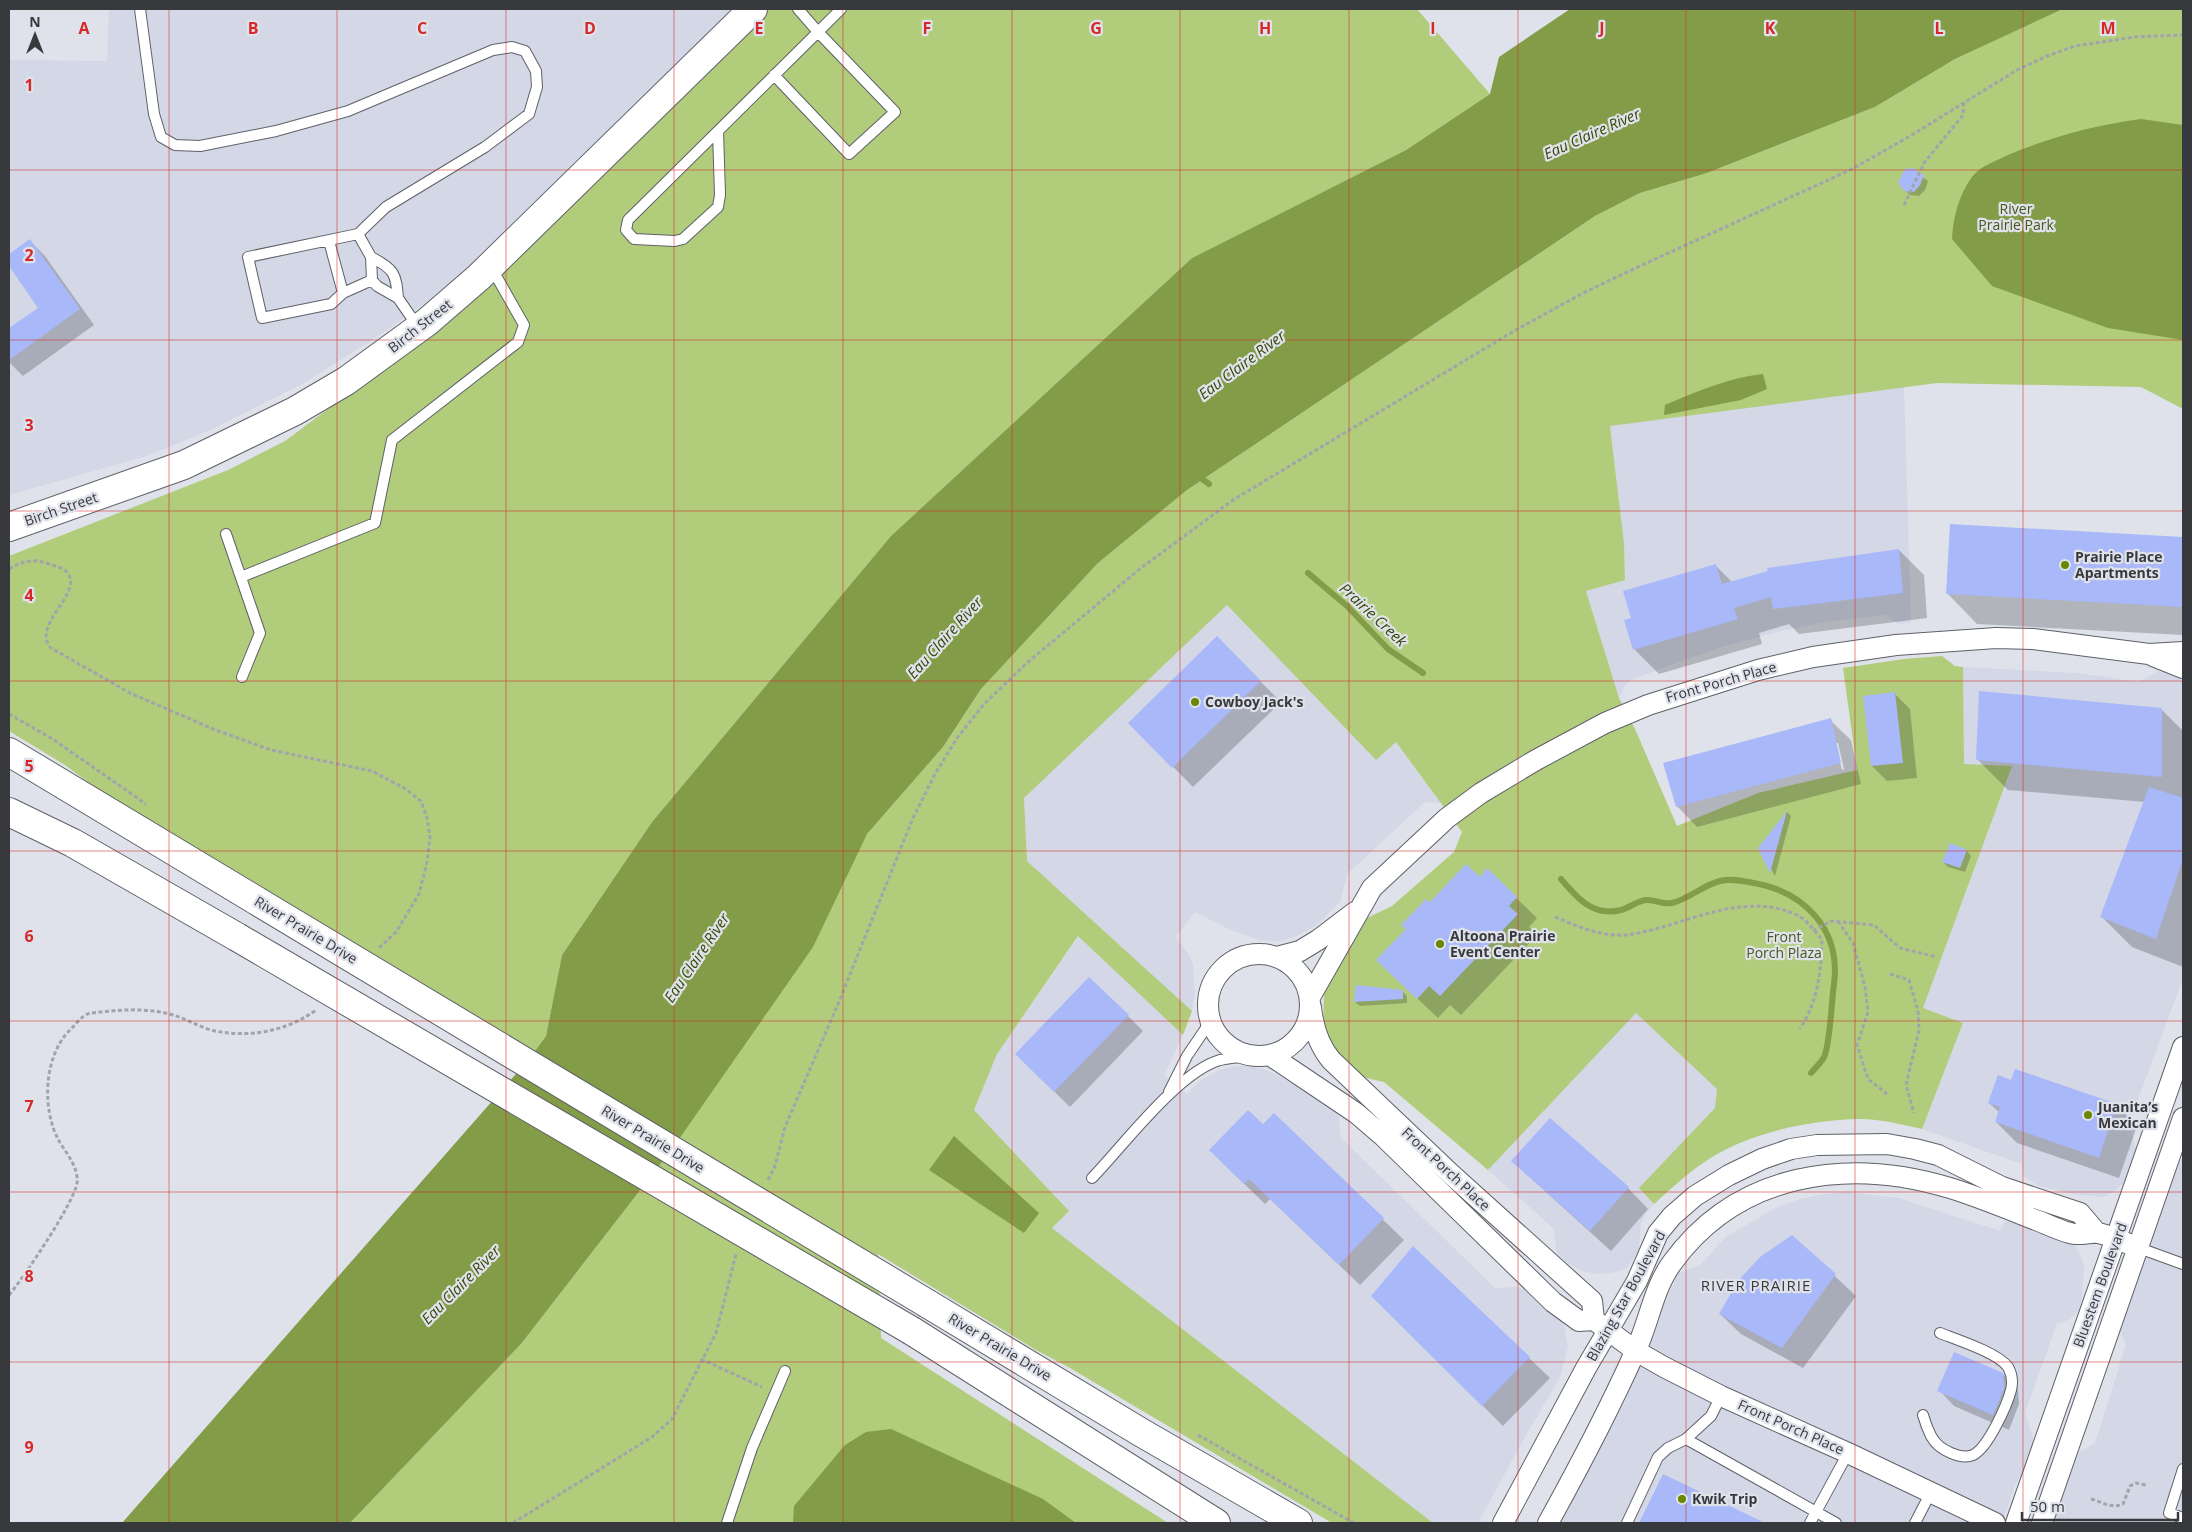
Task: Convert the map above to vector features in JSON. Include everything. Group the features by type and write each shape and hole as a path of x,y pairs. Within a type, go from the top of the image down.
{"main road":[{"name":"Birch Street","path":"9,527 184,465 241,439 295,411 346,381 419,328 491,266 753,9"},
{"name":"River Prairie Drive","path":"10,757 92,802 1142,1433 1298,1523"},
{"path":"9,812 73,843 237,937 912,1331 1216,1523"}],"street":[{"name":"Front Porch Place","path":"1310,1002 1372,888 1452,814 1481,793 1536,760 1605,723 1648,704 1758,670 1814,657 1896,645 1996,638 2033,639 2149,654 2183,652"},
{"name":"Front Porch Place","path":"2149,654 2183,668"},
{"path":"1277,957 1300,951 1318,940 1360,908"},
{"name":"Front Porch Place","path":"1210,1022 1207,1007 1209,992 1215,978 1237,958 1251,954 1264,954 1277,957 1289,963 1299,972 1306,984 1317,1037 1322,1050 1334,1064 1452,1175 1592,1301 1601,1325"},
{"path":"1210,1022 1216,1034 1237,1052 1250,1056 1271,1056 1286,1049 1299,1038 1308,1023 1310,1002"},
{"name":"Bluestem Boulevard","path":"2016,1523 2183,1047"},
{"name":"Front Porch Place","path":"1271,1056 1356,1113 1384,1137 1553,1302 1579,1321 1601,1325 1636,1351 1721,1396 1848,1453 1995,1523"},
{"name":"Bluestem Boulevard","path":"2042,1523 2183,1118"},
{"name":"Blazing Star Boulevard","path":"1502,1523 1601,1325 1637,1281 1658,1233 1672,1216 1695,1196 1729,1175 1762,1159 1791,1149 1817,1145 1887,1144 1915,1148 1938,1156 2002,1188 2080,1212 2097,1233"},
{"name":"Blazing Star Boulevard","path":"1548,1523 1585,1455 1636,1351 1661,1281 1671,1264 1688,1243 1706,1226 1725,1212 1780,1183 1826,1174 1852,1172 1905,1176 1952,1189 2071,1234 2097,1233 2139,1248"}],"lane":[{"path":"140,9 154,114 160,137 175,145 200,146 276,131 348,111 493,50 512,47 525,51 536,71 537,87 529,114 485,147 386,207 358,234 248,257 262,318 331,304 343,293 372,280"},
{"path":"774,76 849,154 896,112 798,9"},
{"path":"718,131 720,195 718,207 683,239 675,241 634,239 626,230 628,220 818,32 842,9"},
{"path":"358,234 371,258 372,280 377,286 398,298 419,328"},
{"path":"329,241 343,293"},
{"path":"371,258 386,265 396,275 398,298"},
{"path":"240,577 375,523 392,440 518,342 524,325 491,266"},
{"path":"226,534 260,633 242,677"},
{"path":"1166,1097 1187,1056 1210,1022"},
{"path":"1092,1178 1166,1097 1181,1084 1219,1060 1250,1056"},
{"path":"2139,1248 2183,1264"},
{"path":"1923,1415 1931,1437 1940,1448 1965,1457 1974,1454 1984,1446 1994,1430 2011,1391 2012,1378 2010,1371 2002,1361 1940,1333"},
{"path":"727,1523 749,1457 774,1393 785,1371"},
{"path":"1627,1523 1658,1457 1668,1448 1686,1439 1711,1416 1721,1396"},
{"path":"1686,1439 1836,1523"},
{"path":"1810,1523 1848,1453"},
{"path":"2183,1469 2169,1513 2183,1518"},
{"path":"1915,1523 1931,1492"}],"path":[{"path":"767,1183 775,1166 785,1127 838,1004 913,818 935,774 957,738 984,704 1028,662 1141,568 1232,500 1480,351 1583,293 1850,170 1907,138 2017,70 2046,56 2075,46 2120,38 2183,35"},
{"path":"1904,204 1924,164 1962,115 1964,102"},
{"path":"9,714 51,738 153,809"},
{"path":"1555,917 1590,932 1632,934 1723,910 1763,905 1799,915 1822,939 1820,977 1810,1014 1800,1029"},
{"path":"1814,930 1831,921 1874,926 1900,948 1936,958"},
{"path":"1838,921 1853,943 1866,987 1868,1012 1857,1045 1868,1079 1887,1094"},
{"path":"1890,974 1909,980 1918,1011 1919,1030 1906,1085 1914,1113"},
{"path":"512,1523 662,1430 672,1419 701,1359 716,1333 736,1252"},
{"path":"701,1359 774,1393"},
{"path":"2091,1498 2111,1506 2118,1506 2122,1504 2130,1486 2136,1482 2146,1485"}],"shaded area":[{"path":"109,9 737,9 482,258 443,291 372,340 304,383 210,430 147,456 9,495 9,60 107,61"},
{"path":"1904,387 1911,622 1898,624 1886,615 1825,622 1781,631 1721,647 1633,679 1625,685 1619,698 1586,591 1625,579 1624,543 1610,425"},
{"path":"1227,605 1376,760 1396,742 1440,803 1425,802 1347,874 1340,902 1317,925 1297,936 1279,941 1262,941 1229,929 1195,912 1175,937 1190,956 1193,965 1195,995 1192,1011 1027,861 1024,797"},
{"path":"1963,667 2077,673 2139,682 2158,671 2183,676 2183,978 2129,1124 2137,1153 2131,1170 2125,1182 2113,1192 2103,1197 2074,1194 2039,1186 2023,1176 2022,1164 1922,1129 1963,1023 1923,1008 2012,766 1964,764"},
{"path":"1079,936 1183,1035 1164,1075 1187,1094 1201,1080 1219,1070 1237,1066 1249,1066 1267,1070 1314,1095 1339,1112 1340,1137 1495,1288 1516,1287 1526,1290 1548,1306 1563,1322 1568,1346 1560,1377 1478,1523 1433,1523 1052,1228 1069,1211 974,1110 997,1054"},
{"path":"1636,1012 1717,1089 1715,1108 1640,1188 1654,1204 1646,1213 1641,1223 1639,1248 1627,1268 1612,1273 1596,1274 1582,1271 1566,1262 1557,1253 1553,1228 1488,1170"},
{"path":"2183,1159 2183,1523 2052,1523 2072,1457 2095,1443 2126,1345 2119,1328 2175,1166"},
{"path":"1848,1192 1899,1198 2000,1231 2005,1222 2012,1219 2072,1241 2081,1256 2084,1268 2081,1309 2069,1320 2057,1323 2025,1413 2034,1441 2002,1523 1558,1523 1625,1402 1678,1273 1700,1265 1726,1237 1777,1207 1800,1199"}],"green space":[{"path":"768,9 1417,9 1490,94 1406,150 1192,258 891,536 652,822 562,955 546,1036 529,1059 132,815 65,765 9,731 9,556 228,470 285,441 406,351 584,192"},
{"name":"River Prairie Park","path":"2063,9 2183,9 2183,409 2141,387 1937,383 1610,426 1624,543 1625,580 1586,591 1619,698 1635,729 1677,826 1758,793 1857,770 1843,668 1904,659 1942,656 1955,666 1963,667 1964,764 2012,766 1923,1008 1963,1023 1922,1129 1881,1120 1855,1119 1817,1122 1778,1130 1722,1151 1686,1176 1654,1204 1639,1188 1715,1108 1717,1089 1636,1013 1488,1170 1384,1082 1362,1077 1353,1071 1327,1039 1323,1025 1324,995 1327,982 1350,938 1367,918 1392,906 1454,852 1462,832 1396,742 1376,760 1227,605 1024,798 1027,861 1192,1011 1183,1035 1078,936 997,1054 974,1110 1069,1211 1052,1228 1433,1523 1332,1523 1070,1368 1036,1350 878,1254 881,1338 1168,1523 350,1523 521,1344 672,1149 867,834 943,747 981,689 1098,563 1187,490 1595,216 1640,193 1707,173 1875,107 1955,59"}],"water":[{"name":"Eau Claire River","path":"1570,9 2063,9 1955,59 1875,107 1707,173 1640,193 1595,216 1187,490 1098,563 981,689 943,747 867,834 813,947 672,1149 521,1344 350,1523 122,1523 529,1059 546,1036 562,955 652,822 891,536 1192,258 1406,150 1490,94 1499,57"},
{"path":"2141,119 2183,125 2183,340 2108,328 1992,286 1952,239 1955,215 1960,199 1975,173 1984,167 2008,155 2057,137 2090,128"},
{"path":"1763,374 1767,389 1741,400 1664,415 1665,405 1701,390 1738,378"},
{"path":"954,1136 1039,1213 1024,1233 929,1170"},
{"path":"891,1429 1043,1499 1076,1523 793,1523 794,1506 845,1445 866,1432"}],"building":[{"path":"1913,168 1924,175 1920,185 1914,192 1904,191 1898,182 1905,169"},
{"path":"30,239 80,309 9,360 9,328 38,308 9,266 9,254"},
{"name":"Prairie Place Apartments","path":"1950,524 2183,537 2183,607 1946,594"},
{"path":"1899,549 1903,593 1773,609 1771,597 1734,608 1738,619 1633,650 1624,620 1631,618 1623,591 1716,564 1722,584 1768,571 1767,568"},
{"name":"Cowboy Jack's","path":"1217,636 1261,681 1172,768 1128,723"},
{"path":"1979,691 2162,708 2162,777 1976,760"},
{"path":"1895,692 1903,763 1871,766 1863,696"},
{"path":"1831,718 1841,763 1676,807 1663,763"},
{"path":"2149,787 2183,798 2183,859 2156,939 2100,917"},
{"path":"1787,811 1770,873 1758,848"},
{"path":"1950,843 1967,850 1960,868 1942,862"},
{"name":"Altoona Prairie Event Center","path":"1466,864 1480,877 1487,868 1517,897 1509,906 1518,914 1440,996 1429,986 1417,999 1376,960 1406,929 1401,925 1426,899 1430,902"},
{"path":"1089,977 1129,1015 1054,1092 1015,1054"},
{"path":"1356,985 1403,990 1403,999 1354,1002"},
{"path":"2015,1069 2117,1104 2099,1158 1995,1122 2000,1107 1988,1103 1998,1075 2011,1080"},
{"path":"1248,1110 1263,1124 1274,1113 1384,1218 1339,1265 1249,1179 1244,1184 1209,1150"},
{"path":"1550,1118 1629,1187 1590,1231 1511,1161"},
{"path":"1792,1235 1836,1274 1782,1348 1719,1314 1738,1281 1760,1257"},
{"path":"1413,1246 1530,1357 1482,1406 1371,1296"},
{"path":"1954,1352 2003,1373 2004,1388 1993,1415 1937,1391"},
{"name":"Kwik Trip","path":"1663,1474 1765,1523 1639,1523"}],"waterway":[{"name":"Prairie Creek","path":"1198,476 1209,484"},
{"name":"Prairie Creek","path":"1308,573 1347,606 1388,649 1423,673"},
{"name":"Prairie Creek","path":"1561,879 1586,904 1602,911 1621,910 1646,900 1672,903 1714,883 1728,880 1746,881 1772,888 1789,895 1804,905 1816,917 1825,931 1832,947 1835,965 1827,1047 1821,1062 1811,1073"}],"place":[{"name":"Prairie Place Apartments","path":"2065,565"},
{"name":"Cowboy Jack's","path":"1195,702"},
{"name":"Altoona Prairie Event Center","path":"1440,944"},
{"name":"Juanita’s Mexican","path":"2088,1115"},
{"name":"Kwik Trip","path":"1682,1499"}],"district":[{"name":"RIVER PRAIRIE","path":"1756,1286"}],"park label":[{"name":"Front Porch Plaza","path":"1784,946"}]}
